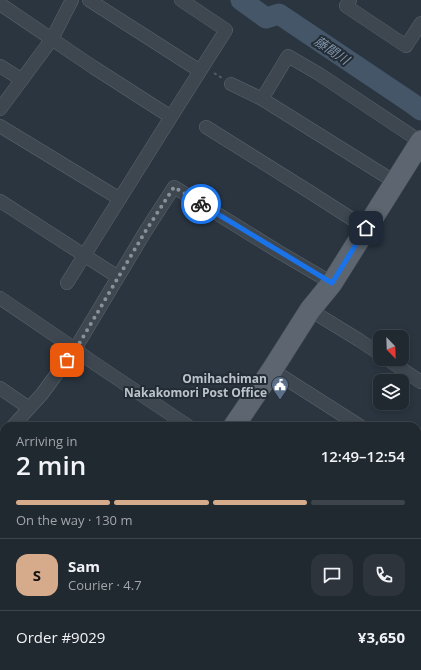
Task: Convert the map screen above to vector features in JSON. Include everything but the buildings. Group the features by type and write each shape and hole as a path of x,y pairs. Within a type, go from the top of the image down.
{"main road":[{"path":"237,422 310,310 332,283 421,142"}],"street":[{"path":"0,109 52,39 72,0"},
{"path":"89,0 202,68"},
{"path":"67,283 226,30 181,0"},
{"path":"345,2 406,46 421,23"},
{"path":"0,4 171,117"},
{"path":"262,99 288,56 320,74 421,142"},
{"path":"0,66 22,80"},
{"path":"231,84 262,99 395,182"},
{"path":"0,126 120,199"},
{"path":"206,127 366,228"},
{"path":"17,422 42,394 76,349 145,232 174,187 332,283"},
{"path":"0,201 118,277"},
{"path":"0,298 182,422"},
{"path":"310,310 373,349"},
{"path":"397,366 421,382"},
{"path":"272,370 354,422"},
{"path":"0,388 29,408"}],"path":[{"path":"202,68 231,84"}],"waterway":[{"name":"藤間川","path":"241,0 266,18 279,14 421,110"}],"way so far":[{"path":"67,360 76,349 145,232 174,187 201,204"}],"place":[{"name":"Omihachiman Nakakomori Post Office","path":"280,400"}],"route":[{"path":"201,204 332,283 366,228"}]}
